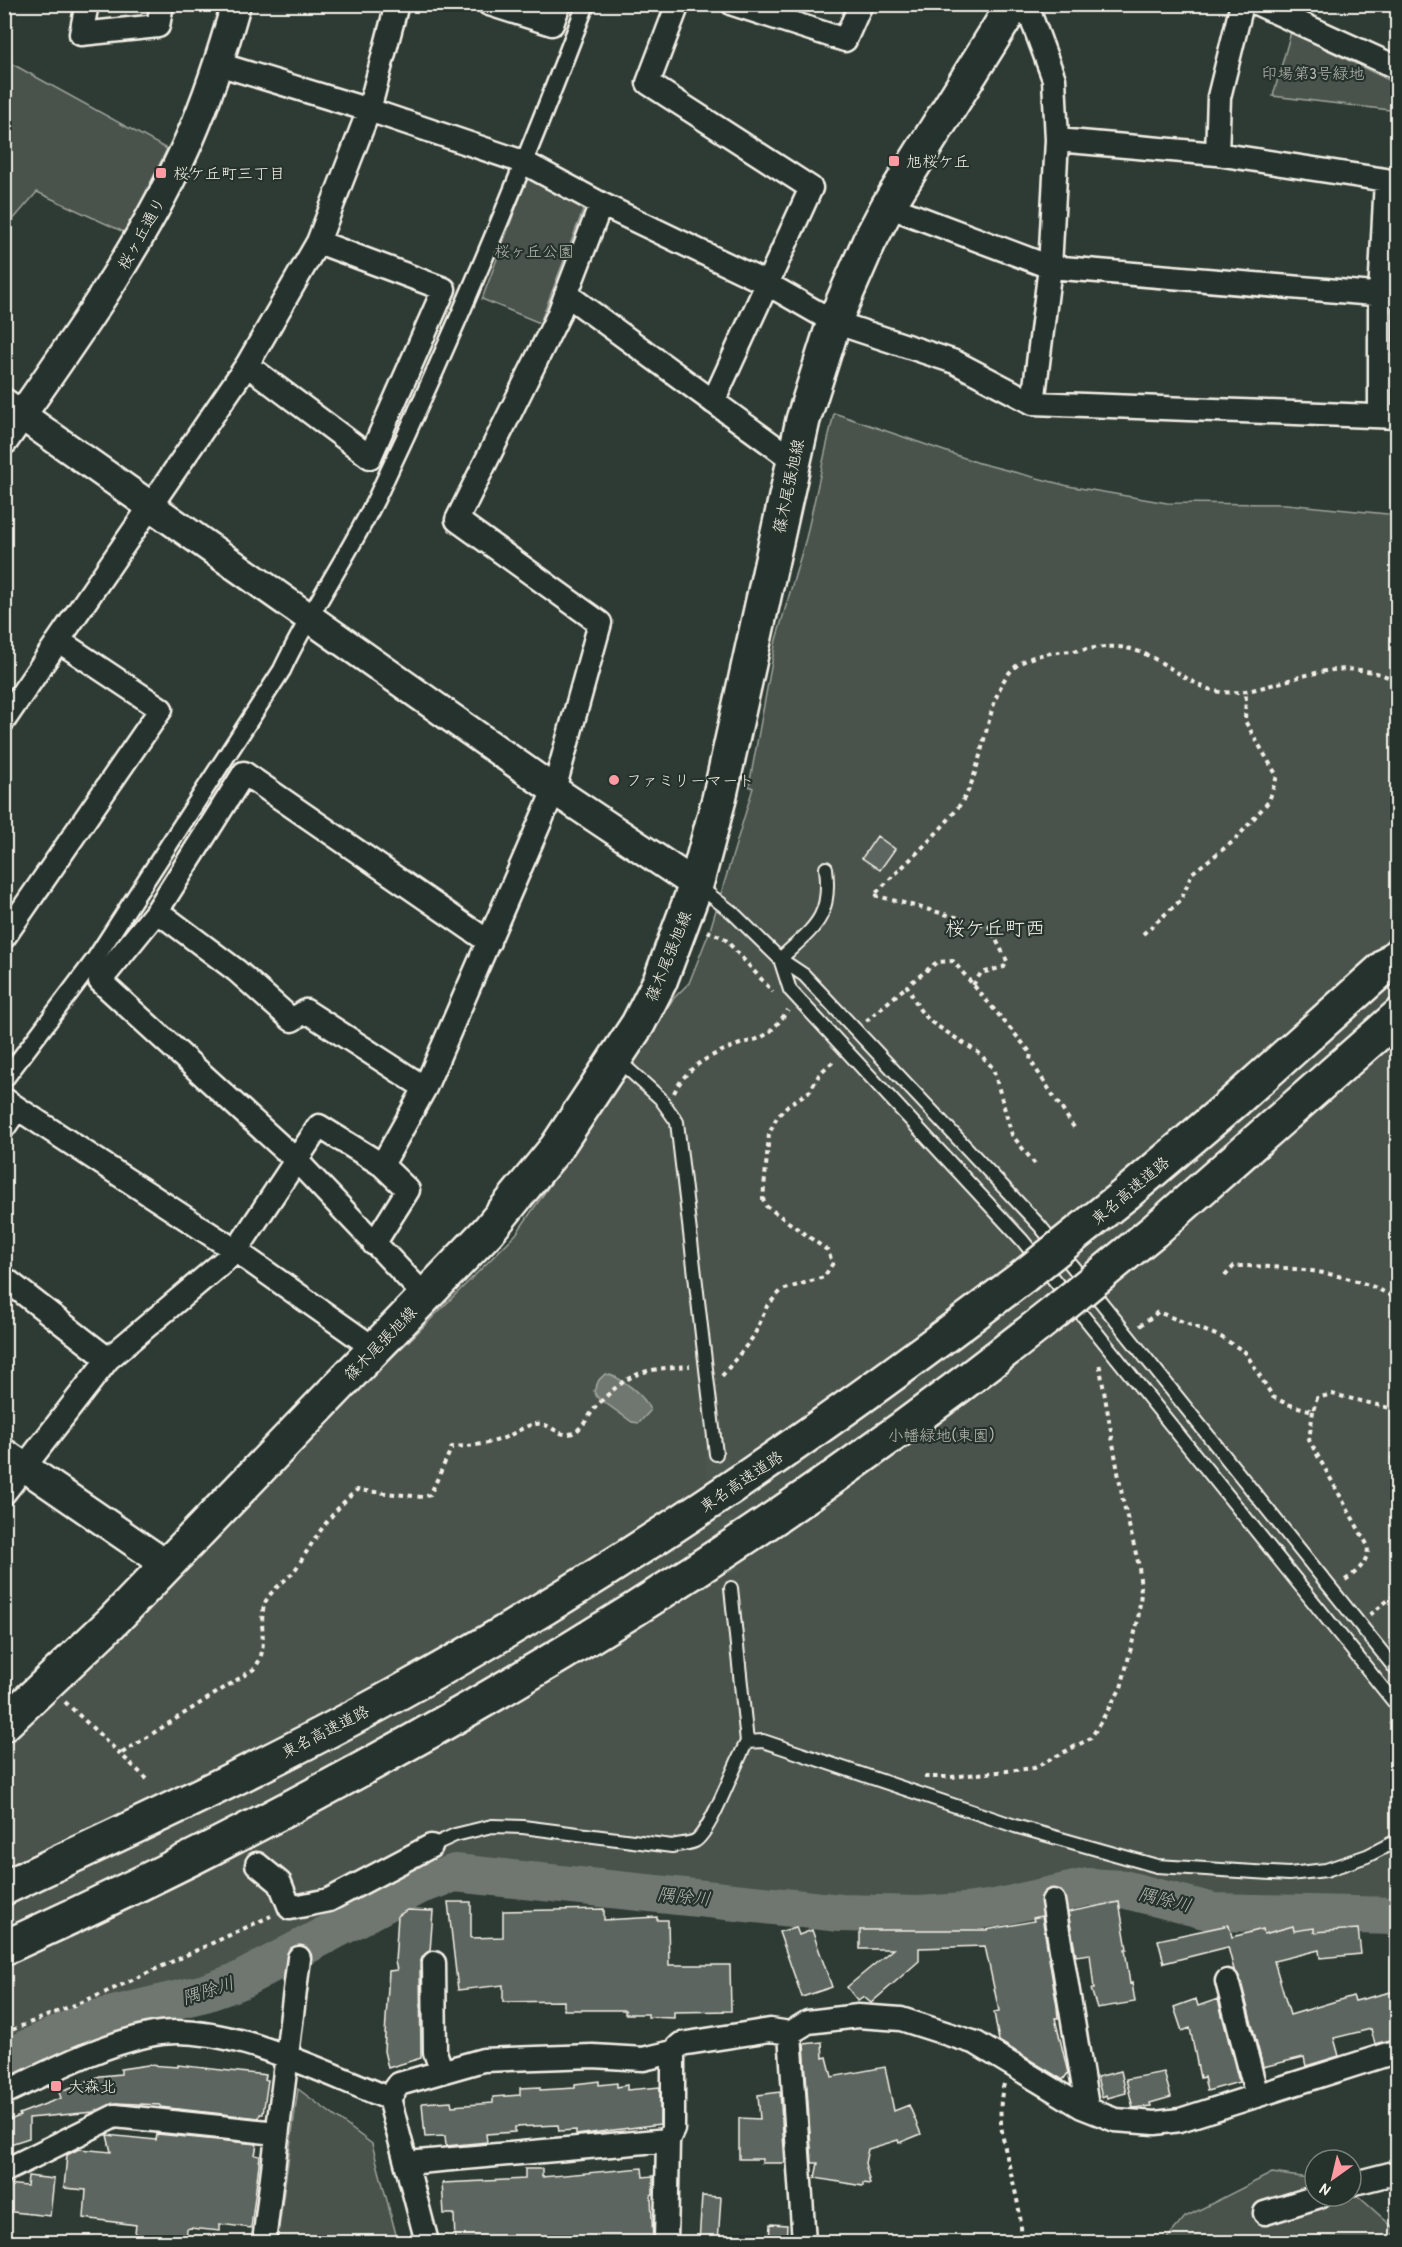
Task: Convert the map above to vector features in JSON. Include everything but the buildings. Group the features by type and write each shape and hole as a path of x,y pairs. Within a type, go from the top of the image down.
{"main road":[{"name":"篠木尾張旭線","path":"4,1725 47,1686 167,1565 514,1202 556,1149 617,1059 660,981 696,885 719,799 793,460 834,322 869,242 888,207 1010,6"},
{"name":"東名高速道路","path":"4,1888 124,1832 402,1691 518,1622 771,1461 911,1363 1127,1193 1234,1102 1398,955"},
{"path":"4,1948 122,1894 283,1814 465,1713 585,1641 841,1475 955,1392 1056,1312 1154,1231 1398,1016"}],"street":[{"path":"87,4 81,34 158,26 162,4"},
{"name":"桜ヶ丘通り","path":"4,440 13,410 107,292 148,223 190,137 218,64 236,4"},
{"path":"4,720 247,365 318,242 369,110 397,4"},
{"path":"489,4 552,24 560,4"},
{"path":"4,1080 95,959 282,670 309,618 348,553 378,494 467,295 586,4"},
{"path":"678,4 648,83 811,188 713,402"},
{"path":"733,4 845,40 861,4"},
{"path":"1217,154 1219,98 1242,4"},
{"path":"1258,4 1398,68"},
{"path":"1010,6 1031,17 1054,79 1057,140 1050,267 1033,402"},
{"path":"218,64 369,110 523,162 600,204 766,283 834,322 955,362 1033,402 1389,416 1386,180 1217,154 1057,140"},
{"path":"382,1165 425,1088 555,790 600,623 457,520 566,294 600,204"},
{"path":"888,207 1050,267 1389,295"},
{"path":"247,365 370,457 444,289 318,242"},
{"path":"566,294 793,460"},
{"path":"13,410 555,790 696,885"},
{"path":"4,937 161,709 59,641"},
{"path":"425,1296 296,1160 100,981 157,911 244,773 489,942"},
{"path":"157,911 237,971 292,1020 306,1011 425,1088"},
{"path":"9,1112 236,1251 375,1349"},
{"path":"4,1493 15,1460 108,1359 236,1251 319,1126 382,1165 408,1190 374,1244"},
{"path":"4,1278 108,1359"},
{"path":"15,1460 167,1565"},
{"path":"257,1864 280,1883 290,1908 329,1900 430,1846"},
{"path":"1053,1901 1086,2100 1082,2106"},
{"path":"264,2242 299,1958"},
{"path":"434,1963 435,2052 442,2072"},
{"path":"1227,1981 1257,2096"},
{"path":"388,2098 399,2084 483,2060 593,2056 643,2059 673,2052 681,2044 770,2030 790,2033 808,2022 858,2016 901,2019 976,2043 1082,2106 1115,2120 1155,2123 1180,2120 1398,2051"},
{"path":"4,2093 106,2047 151,2034 187,2033 234,2039 388,2098"},
{"path":"790,2033 804,2242"},
{"path":"666,2242 668,2140 673,2129 673,2052"},
{"path":"388,2098 427,2242"},
{"path":"4,2171 115,2116 277,2133"},
{"path":"407,2163 668,2140"},
{"path":"1363,2181 1398,2172"},
{"path":"1265,2213 1303,2201"}],"lane":[{"path":"780,959 816,925 827,906 826,868"},
{"path":"696,885 733,912 780,959 804,975 1040,1226 1398,1672"},
{"path":"780,959 790,990 1022,1240 1398,1707"},
{"path":"617,1059 668,1107 677,1122 716,1454"},
{"path":"430,1846 455,1834 492,1826 523,1827 672,1846 695,1841 707,1830 734,1763 747,1742 731,1588"},
{"path":"747,1742 763,1741 1058,1840 1157,1866 1289,1874 1326,1870 1367,1856 1398,1840"}],"path":[{"path":"973,985 981,973 1004,967 1007,961 989,926 874,895 947,820 966,797 976,772 1001,686 1010,671 1026,661 1050,652 1118,647 1137,650 1219,692 1246,692 1311,674 1352,667 1398,681"},
{"path":"1143,934 1181,900 1192,873 1235,840 1269,801 1277,776 1245,721 1246,692"},
{"path":"856,1030 937,962 953,961 1031,1053 1030,1060 1075,1129"},
{"path":"907,986 920,1010 931,1022 979,1053 993,1068 1012,1135 1035,1164"},
{"path":"668,1107 677,1087 689,1071 718,1053 760,1038 772,1030 789,1009"},
{"path":"709,1389 748,1345 767,1306 782,1290 824,1277 833,1263 827,1250 766,1206 763,1199 769,1134 777,1117 788,1105 810,1090 820,1073 837,1059"},
{"path":"1225,1276 1234,1266 1280,1266 1349,1280 1386,1293 1398,1300"},
{"path":"1146,1337 1138,1328 1158,1312 1221,1337 1245,1352 1273,1397 1313,1412"},
{"path":"893,1785 913,1776 951,1777 1034,1768 1091,1738 1121,1688 1138,1620 1141,1593 1139,1566 1123,1501 1099,1356"},
{"path":"122,1753 254,1669 262,1658 264,1606 270,1595 297,1567 331,1514 357,1490 423,1497 430,1495 452,1447 488,1444 533,1424 543,1424 562,1434 571,1434 579,1430 599,1404 626,1378 655,1368 706,1365"},
{"path":"1350,1589 1343,1581 1363,1565 1368,1556 1368,1546 1309,1440 1313,1412 1317,1398 1332,1394 1398,1410"},
{"path":"1398,1429 1391,1455 1394,1504 1398,1516"},
{"path":"1370,1615 1398,1592"},
{"path":"1364,1606 1377,1623"},
{"path":"47,1686 122,1753 147,1779"},
{"path":"4,2033 104,1993 290,1908"},
{"path":"1012,2064 1000,2098 1000,2120 1019,2207 1023,2242"}],"green space":[{"name":"印場第3号緑地","path":"1291,32 1397,84 1397,120 1390,110 1273,96"},
{"path":"5,60 167,149 126,233 37,192 5,229"},
{"name":"桜ヶ丘公園","path":"528,176 586,203 540,323 482,299"},
{"name":"小幡緑地(東園)","path":"834,413 979,463 1068,486 1167,503 1286,504 1397,515 1397,1914 1202,1904 1075,1872 1046,1898 1008,1917 922,1922 806,1916 424,1874 282,1949 200,1987 65,2024 5,2054 5,1739 256,1483 406,1344 516,1234 574,1150 612,1083 674,998 689,983 710,930 753,788 749,786 776,640 806,538"},
{"path":"298,2089 372,2144 398,2242 277,2242"},
{"path":"1272,2173 1303,2177 1303,2208 1363,2208 1363,2201 1395,2229 1393,2242 1164,2242 1185,2217"}],"shaded area":[{"path":"605,1374 625,1382 644,1399 650,1411 639,1423 632,1422 597,1397 594,1391"}],"waterway":[{"name":"隅除川","path":"4,2059 88,2021 205,1993 239,1981 420,1885 455,1873 841,1913 919,1915 965,1912 995,1908 1088,1887 1123,1889 1213,1912 1398,1916"}],"tunnel":[{"path":"716,1454 731,1588"}],"place":[{"name":"旭桜ケ丘","path":"894,161"},
{"name":"桜ケ丘町三丁目","path":"161,173"},
{"name":"ファミリーマート","path":"614,780"},
{"name":"大森北","path":"56,2086"}],"district":[{"name":"桜ケ丘町西","path":"995,927"}]}
